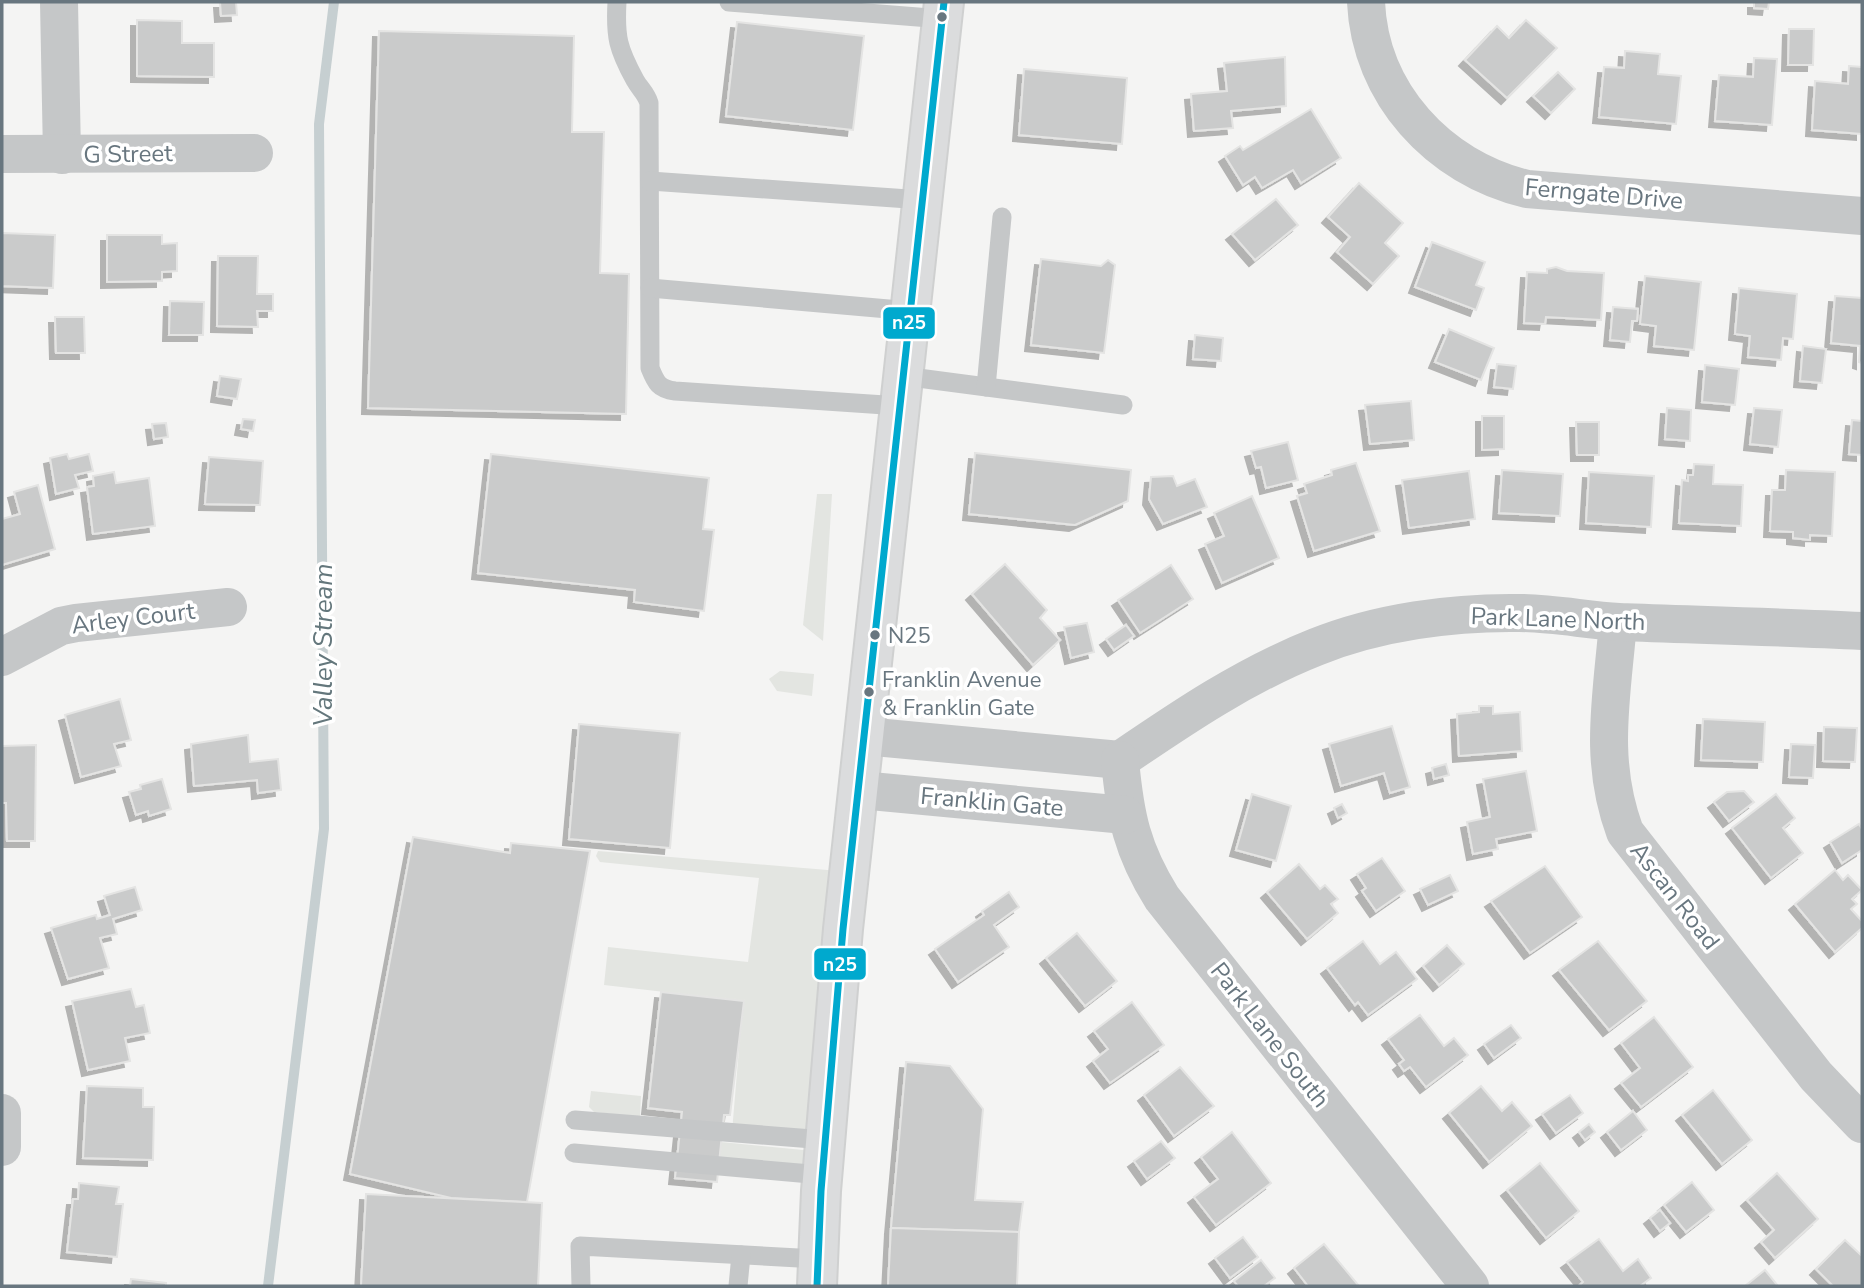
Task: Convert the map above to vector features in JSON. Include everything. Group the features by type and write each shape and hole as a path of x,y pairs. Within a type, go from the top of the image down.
{"main road":[{"path":"817,1272 823,1157 843,929 923,200 925,158 944,10"}],"street":[{"path":"59,2 62,155"},
{"name":"Ferngate Drive","path":"1366,2 1368,32 1383,78 1400,105 1416,125 1459,161 1506,184 1527,189 1862,216"},
{"name":"G Street","path":"2,154 254,153"},
{"name":"Arley Court","path":"2,657 61,626 228,607"},
{"name":"Park Lane North","path":"1119,760 1247,677 1318,646 1373,629 1475,614 1521,613 1618,622 1704,623 1862,631"},
{"name":"Ascan Road","path":"1618,622 1607,757 1614,802 1625,832 1816,1076 1862,1124"},
{"path":"864,736 1119,760"},
{"name":"Park Lane South","path":"1119,760 1125,814 1136,853 1162,898 1470,1286"},
{"name":"Franklin Gate","path":"860,790 1125,814"},
{"path":"2,1112 2,1147"}],"lane":[{"path":"617,2 615,37 620,54 645,92 649,103 650,368 662,389 902,391 986,387 1123,405"},
{"path":"729,2 944,10"},
{"path":"650,181 923,200"},
{"path":"986,387 1002,217"},
{"path":"650,288 911,311"},
{"path":"575,1120 823,1157"},
{"path":"574,1153 823,1157"},
{"path":"581,1286 580,1246 741,1255 817,1272"},
{"path":"738,1286 741,1255"}],"shaded area":[{"path":"817,494 832,494 823,641 803,625"},
{"path":"780,671 814,674 812,696 777,691 769,679"},
{"path":"598,851 851,872 825,1140 732,1132 743,1001 604,985 608,947 748,962 759,878 600,862 596,856"},
{"path":"591,1091 641,1096 640,1117 594,1112 589,1107"},
{"path":"721,1142 824,1152 822,1175 719,1166"}],"building":[{"path":"220,2 236,2 237,15 221,16"},
{"path":"1754,2 1769,2 1768,9 1754,8"},
{"path":"137,20 182,21 182,43 214,43 214,77 137,76"},
{"path":"1526,20 1557,48 1507,98 1465,60 1497,26 1509,38"},
{"path":"737,22 864,36 853,130 726,116"},
{"path":"1789,29 1814,29 1813,65 1788,65"},
{"path":"379,31 574,36 572,132 604,132 600,273 629,274 626,414 368,408"},
{"path":"1625,51 1660,54 1658,74 1681,76 1676,124 1599,117 1604,67 1624,68"},
{"path":"1285,57 1286,106 1231,111 1233,128 1194,131 1191,94 1227,91 1224,63"},
{"path":"1754,58 1777,59 1772,125 1715,121 1719,75 1753,77"},
{"path":"1849,66 1862,67 1862,134 1812,130 1815,81 1848,84"},
{"path":"1024,69 1127,78 1122,144 1019,135"},
{"path":"1558,72 1575,89 1551,113 1533,96"},
{"path":"1311,109 1341,158 1301,183 1293,170 1262,188 1255,177 1243,185 1225,156 1240,146 1243,150"},
{"path":"1359,183 1403,223 1385,243 1399,256 1373,284 1337,252 1350,237 1328,217"},
{"path":"1276,199 1298,225 1255,260 1232,234"},
{"path":"2,233 55,235 53,288 2,286"},
{"path":"107,235 162,235 162,244 177,243 177,271 162,272 162,281 107,282"},
{"path":"1432,242 1485,262 1476,285 1484,288 1476,310 1415,287"},
{"path":"218,256 258,256 257,294 273,294 273,311 257,311 258,327 217,326"},
{"path":"1041,259 1101,266 1108,260 1115,265 1104,353 1031,345"},
{"path":"1556,267 1567,271 1604,273 1601,320 1546,317 1545,324 1524,323 1527,272 1547,273 1547,269"},
{"path":"1645,276 1701,282 1694,350 1654,346 1656,326 1640,324"},
{"path":"1739,288 1797,294 1793,339 1783,338 1781,360 1748,357 1750,336 1735,334"},
{"path":"1835,296 1862,298 1862,363 1859,362 1860,346 1831,343"},
{"path":"170,301 204,302 203,335 169,335"},
{"path":"1613,307 1638,309 1637,321 1632,321 1630,342 1610,340"},
{"path":"55,317 84,317 85,353 56,353"},
{"path":"1449,329 1494,348 1481,380 1435,362"},
{"path":"1195,335 1223,338 1221,361 1193,359"},
{"path":"1803,346 1826,349 1822,383 1800,381"},
{"path":"1497,364 1516,366 1513,389 1494,387"},
{"path":"1705,365 1739,369 1735,405 1702,402"},
{"path":"220,376 241,379 237,399 217,396"},
{"path":"1411,401 1414,440 1370,444 1365,405"},
{"path":"1667,408 1691,410 1690,441 1665,439"},
{"path":"1754,408 1782,410 1778,447 1750,444"},
{"path":"1482,416 1504,416 1504,449 1482,450"},
{"path":"243,419 255,420 253,431 241,429"},
{"path":"1852,420 1862,421 1862,455 1849,454"},
{"path":"1576,422 1599,422 1599,455 1577,455"},
{"path":"166,423 168,437 154,439 152,424"},
{"path":"1288,442 1298,480 1266,488 1261,467 1256,468 1251,451"},
{"path":"975,453 1131,470 1128,501 1075,525 969,514"},
{"path":"67,454 69,459 89,454 93,471 75,475 79,488 56,494 50,458"},
{"path":"491,454 709,478 703,529 714,530 704,611 634,602 635,590 478,573"},
{"path":"209,457 263,461 260,505 205,504"},
{"path":"1356,463 1380,531 1314,551 1297,496 1307,493 1304,484 1332,475 1331,470"},
{"path":"1694,464 1714,465 1713,484 1743,485 1741,526 1679,523 1682,480 1688,481 1688,475 1693,475"},
{"path":"1502,470 1563,474 1560,516 1499,513"},
{"path":"1786,470 1835,472 1832,536 1810,535 1810,540 1793,538 1793,532 1770,531 1772,490 1785,490"},
{"path":"1469,471 1475,519 1409,528 1402,480"},
{"path":"114,472 116,483 149,478 155,526 93,534 87,487 94,486 93,476"},
{"path":"1589,472 1654,476 1651,527 1586,523"},
{"path":"1173,476 1177,486 1195,479 1207,507 1163,524 1149,499 1151,477"},
{"path":"38,485 55,549 2,565 2,519 20,514 14,492"},
{"path":"1252,496 1279,558 1222,583 1205,544 1224,536 1214,513"},
{"path":"1005,564 1047,610 1040,618 1060,640 1033,665 972,594"},
{"path":"1171,565 1193,599 1140,633 1118,600"},
{"path":"1087,623 1094,652 1071,658 1064,627"},
{"path":"1126,625 1134,636 1114,650 1106,639"},
{"path":"120,699 131,740 114,744 121,766 81,777 65,715"},
{"path":"1479,706 1493,706 1493,714 1520,712 1522,751 1459,756 1457,714 1479,712"},
{"path":"1703,719 1765,722 1763,762 1701,760"},
{"path":"579,724 680,733 670,848 569,839"},
{"path":"1392,726 1410,787 1390,793 1384,773 1341,786 1329,744"},
{"path":"1824,727 1857,728 1855,762 1823,761"},
{"path":"248,735 250,762 278,759 281,790 258,793 257,780 194,786 191,744"},
{"path":"1791,744 1815,745 1813,778 1789,777"},
{"path":"36,745 35,841 7,841 6,803 2,803 2,746"},
{"path":"1446,764 1449,775 1434,779 1432,768"},
{"path":"1526,771 1537,831 1496,839 1498,849 1473,854 1467,822 1490,817 1483,779"},
{"path":"162,779 171,809 149,816 148,811 136,815 129,792 141,789 140,785"},
{"path":"1744,791 1754,802 1729,821 1714,802 1727,792"},
{"path":"1252,794 1291,806 1276,861 1236,850"},
{"path":"1776,794 1795,818 1783,828 1803,853 1771,878 1732,828"},
{"path":"1342,804 1347,813 1338,818 1334,808"},
{"path":"1859,824 1862,829 1862,850 1842,863 1830,842"},
{"path":"413,837 510,853 511,843 590,851 527,1202 451,1198 350,1174"},
{"path":"1382,858 1405,891 1376,911 1362,891 1366,888 1357,874"},
{"path":"1299,864 1320,889 1325,885 1338,899 1331,904 1338,913 1307,939 1267,892"},
{"path":"1545,866 1582,917 1530,953 1491,901"},
{"path":"1835,870 1843,880 1848,875 1862,890 1852,899 1857,904 1851,909 1862,921 1862,928 1835,952 1795,904"},
{"path":"1450,875 1458,891 1428,905 1420,889"},
{"path":"135,887 142,910 113,919 117,934 100,938 109,968 68,979 51,928 96,915 97,919 110,915 104,896"},
{"path":"1009,892 1019,907 994,925 1009,947 958,982 935,949 984,915 982,911"},
{"path":"1077,933 1117,981 1085,1006 1046,958"},
{"path":"1363,941 1380,964 1396,952 1417,979 1368,1015 1358,1002 1355,1005 1327,968"},
{"path":"1598,941 1647,1001 1609,1030 1559,970"},
{"path":"1447,945 1464,964 1439,985 1423,966"},
{"path":"131,989 136,1007 144,1005 150,1033 125,1038 130,1061 88,1070 72,1001"},
{"path":"661,992 744,1001 730,1115 724,1115 717,1182 675,1178 682,1112 648,1108"},
{"path":"1132,1002 1164,1045 1110,1083 1093,1061 1108,1049 1094,1031"},
{"path":"1420,1015 1444,1046 1454,1038 1468,1055 1426,1087 1410,1067 1404,1071 1399,1064 1404,1060 1388,1039"},
{"path":"1654,1017 1693,1067 1641,1107 1621,1083 1640,1068 1621,1043"},
{"path":"1511,1025 1521,1038 1494,1058 1484,1044"},
{"path":"906,1062 950,1066 983,1109 975,1200 1023,1202 1019,1232 891,1228"},
{"path":"1180,1067 1214,1106 1174,1136 1144,1095"},
{"path":"87,1086 143,1088 143,1107 154,1107 153,1160 83,1158"},
{"path":"1481,1086 1502,1111 1512,1102 1532,1126 1489,1162 1449,1113"},
{"path":"1713,1090 1752,1140 1722,1164 1682,1115"},
{"path":"1570,1095 1583,1113 1556,1133 1542,1114"},
{"path":"1633,1111 1647,1130 1621,1150 1607,1132"},
{"path":"1589,1124 1595,1132 1585,1140 1579,1132"},
{"path":"1232,1132 1271,1183 1216,1225 1194,1197 1218,1179 1201,1157"},
{"path":"1161,1141 1175,1158 1147,1179 1134,1161"},
{"path":"1540,1163 1579,1211 1546,1238 1507,1190"},
{"path":"1777,1173 1818,1219 1775,1258 1761,1242 1774,1230 1747,1200"},
{"path":"1692,1182 1714,1210 1686,1232 1664,1205"},
{"path":"79,1183 119,1187 116,1204 123,1204 117,1257 67,1252 73,1199 78,1199"},
{"path":"366,1194 542,1203 538,1286 361,1286"},
{"path":"1660,1210 1670,1223 1660,1231 1650,1218"},
{"path":"891,1228 1019,1232 1017,1286 888,1286"},
{"path":"1243,1237 1258,1257 1230,1278 1215,1258"},
{"path":"1599,1239 1623,1271 1638,1259 1651,1278 1640,1286 1579,1286 1583,1282 1567,1262"},
{"path":"1845,1240 1862,1256 1862,1286 1833,1286 1816,1269"},
{"path":"1324,1244 1359,1286 1308,1286 1294,1268"},
{"path":"1261,1260 1275,1278 1264,1286 1238,1286 1234,1281"},
{"path":"1765,1270 1778,1286 1745,1286"},
{"path":"131,1279 166,1283 166,1286 130,1286"}],"waterway":[{"name":"Valley Stream","path":"268,1286 324,829 319,124 334,2"}],"transit line":[{"name":"n25","path":"817,1286 821,1191 843,929 944,2"}],"place":[{"name":"N25","path":"875,635"},
{"name":"Franklin Avenue & Franklin Gate","path":"869,692"}]}
